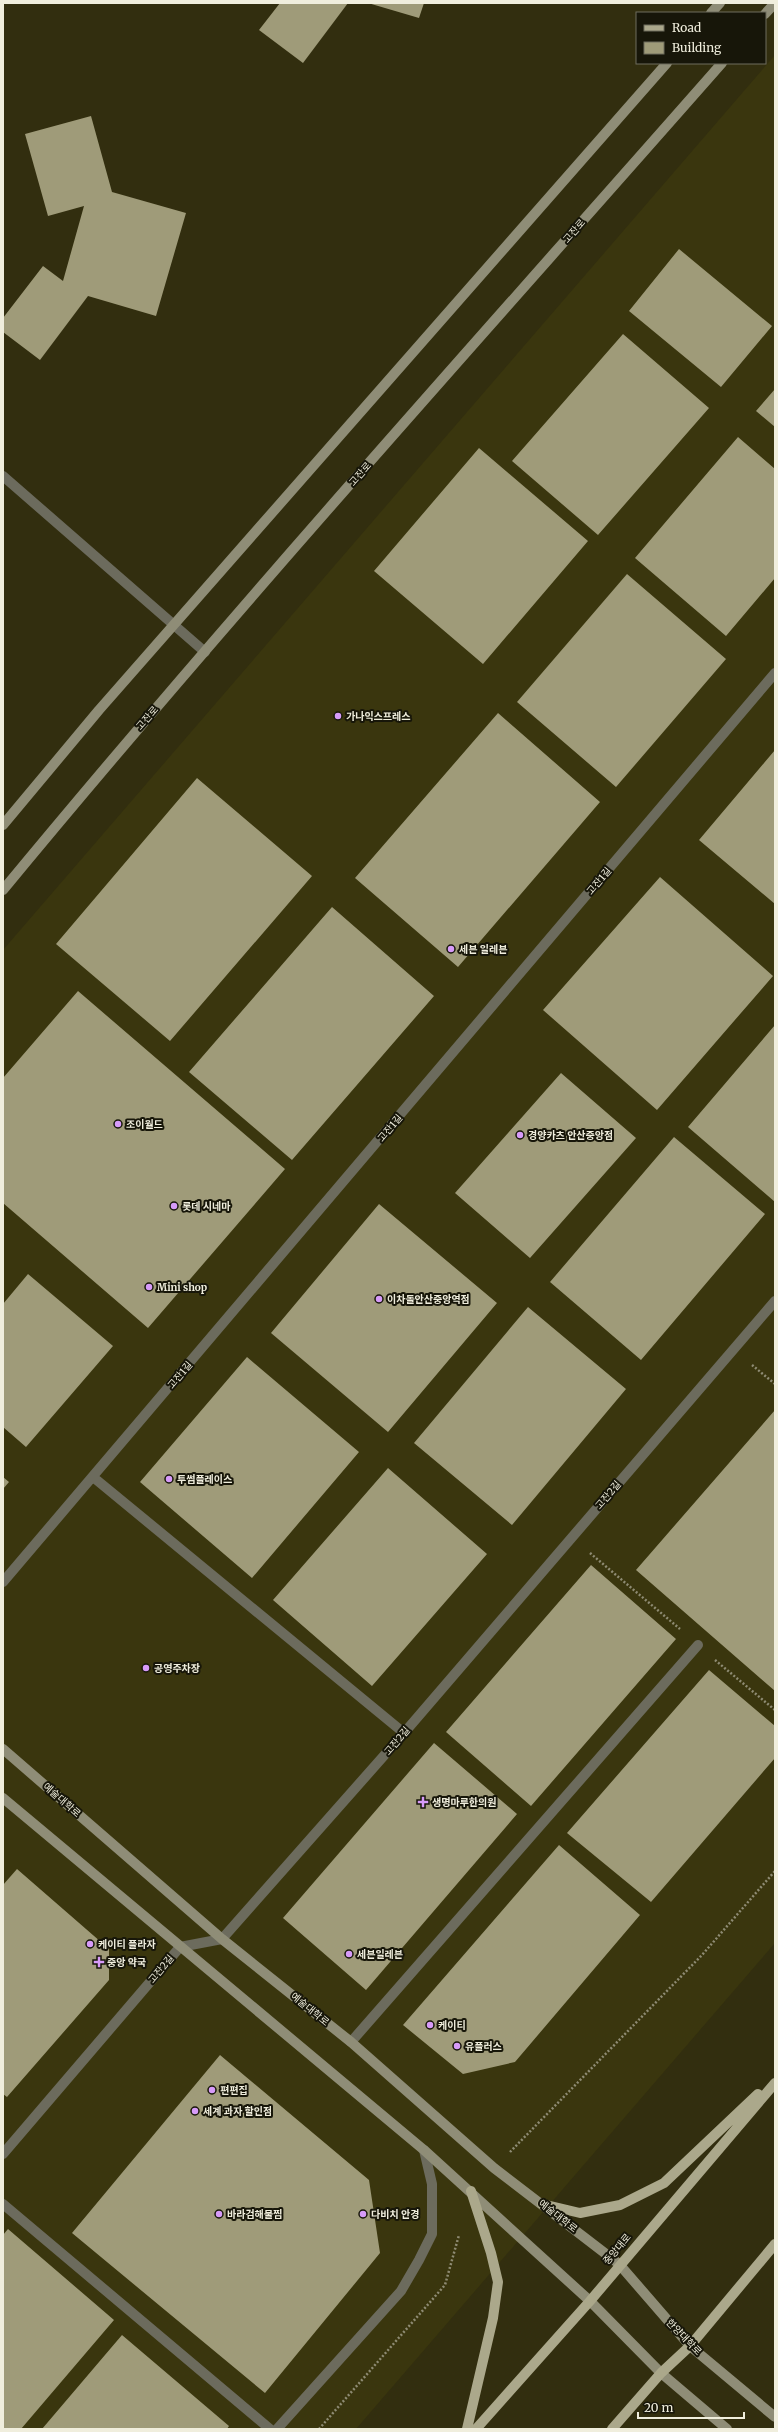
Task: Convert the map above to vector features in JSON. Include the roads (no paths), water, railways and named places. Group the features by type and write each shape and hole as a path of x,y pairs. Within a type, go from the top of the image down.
{"main road":[{"path":"542,2204 580,2213 620,2205 664,2183 775,2078"},
{"name":"중앙대로","path":"476,2429 590,2301 619,2264 775,2083"},
{"path":"467,2429 493,2318 498,2282 491,2253 471,2191"},
{"path":"612,2429 661,2373 690,2346 775,2244"}],"street":[{"path":"712,12 720,3"},
{"path":"766,13 774,3"},
{"path":"3,825 99,710 666,64"},
{"name":"고잔로","path":"3,890 98,775 204,652 721,64"},
{"path":"3,476 204,652"},
{"name":"고잔1길","path":"3,1582 775,673"},
{"name":"고잔2길","path":"3,2154 180,1947 222,1939 404,1733 775,1301"},
{"path":"93,1477 404,1733"},
{"path":"351,2042 698,1645"},
{"name":"예술대학로","path":"3,1749 222,1939 351,2042 494,2168 619,2264"},
{"path":"3,1798 424,2150 471,2191 590,2301 661,2373 727,2429"},
{"path":"277,2429 401,2291 420,2260 432,2234 433,2213 432,2184 424,2150"},
{"path":"3,2204 270,2429"},
{"name":"한양대학로","path":"619,2264 690,2346 775,2417"}],"place":[{"name":"가나익스프레스","path":"338,716"},
{"name":"세븐 일레븐","path":"451,949"},
{"name":"조이월드","path":"118,1124"},
{"name":"경양카츠 안산중앙점","path":"520,1135"},
{"name":"롯데 시네마","path":"174,1206"},
{"name":"Mini shop","path":"149,1287"},
{"name":"이차돌안산중앙역점","path":"379,1299"},
{"name":"투썸플레이스","path":"169,1479"},
{"name":"공영주차장","path":"146,1668"},
{"name":"생명마루한의원","path":"423,1802"},
{"name":"케이티 플라자","path":"90,1944"},
{"name":"세븐일레븐","path":"349,1954"},
{"name":"중앙 약국","path":"99,1962"},
{"name":"케이티","path":"430,2025"},
{"name":"유플러스","path":"457,2046"},
{"name":"편편집","path":"212,2090"},
{"name":"세계 과자 할인점","path":"195,2111"},
{"name":"바라검해물찜","path":"219,2214"},
{"name":"다비치 안경","path":"363,2214"}]}
